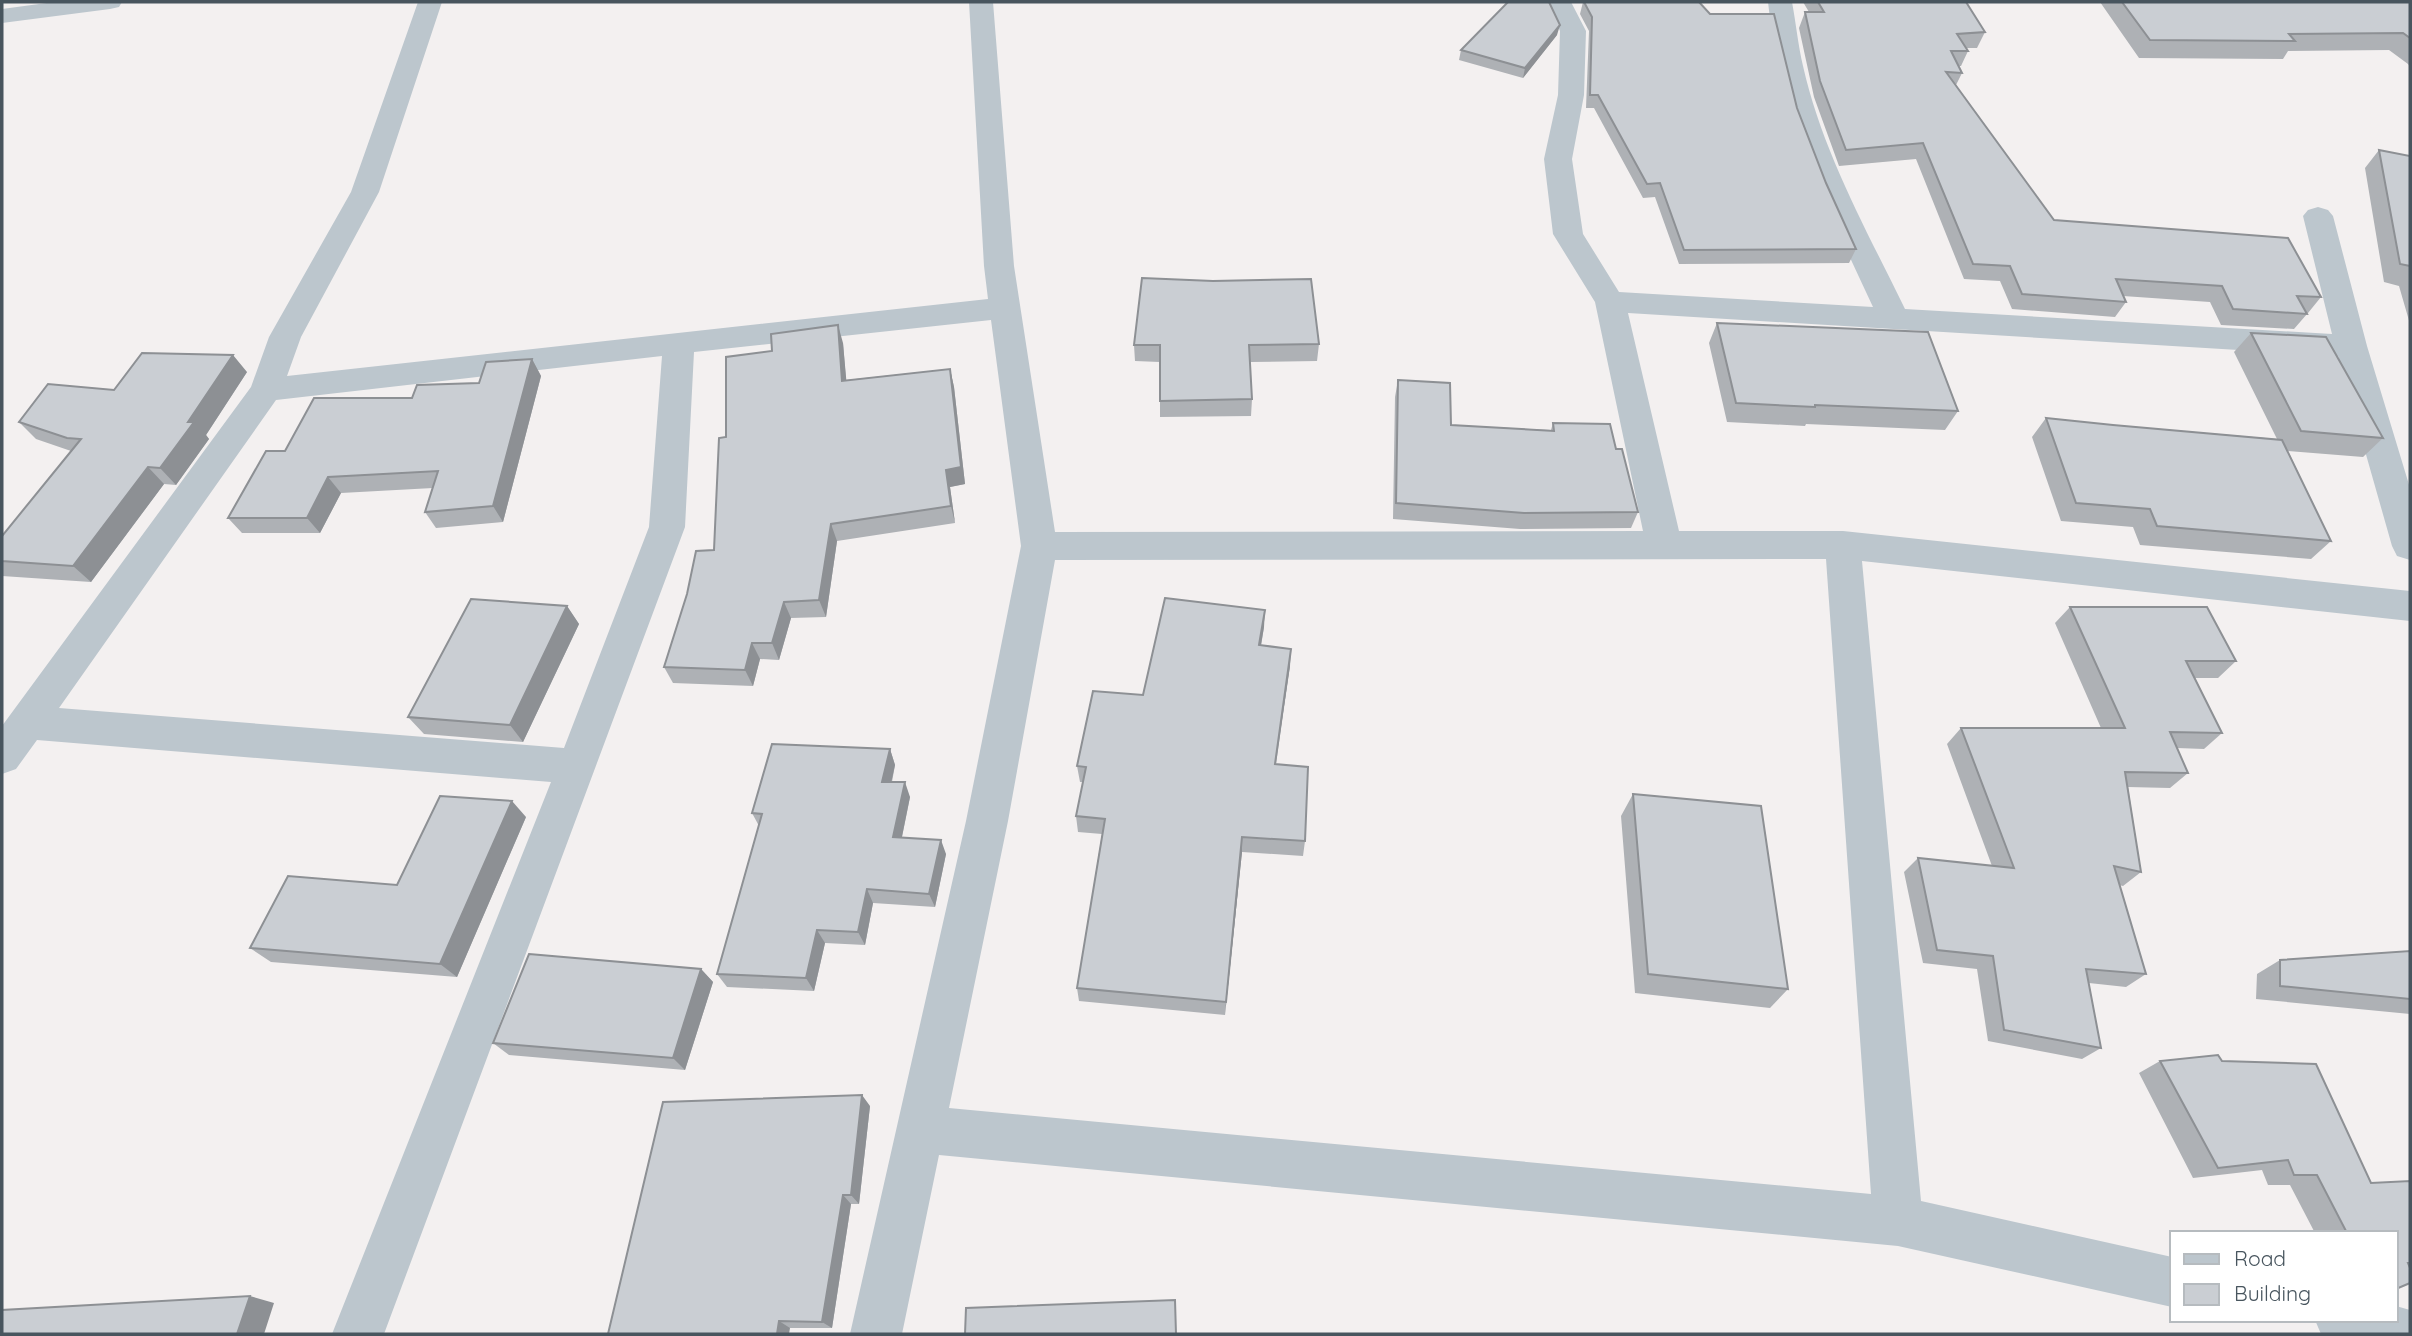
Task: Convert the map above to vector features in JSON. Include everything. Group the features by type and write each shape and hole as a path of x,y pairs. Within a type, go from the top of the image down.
{"street":[{"path":"2,16 110,2"},
{"path":"2,757 266,390 285,337 365,192 430,2"},
{"path":"877,1334 987,821 1039,546 999,266 981,2"},
{"path":"1559,2 1573,31 1571,95 1558,159 1568,234 1610,302 1664,545"},
{"path":"1780,2 1790,66 1800,102 1829,181 1894,319"},
{"path":"2318,216 2351,346 2410,546"},
{"path":"1610,302 2351,346"},
{"path":"266,390 1004,308"},
{"path":"358,1334 667,527 679,343"},
{"path":"1039,546 1843,545 2410,606"},
{"path":"1843,545 1898,1221"},
{"path":"27,722 577,767"},
{"path":"921,1129 1898,1221 2170,1282"},
{"path":"2350,1322 2404,1334"}],"building":[{"path":"1508,2 1549,2 1560,25 1525,68 1461,50"},
{"path":"1584,2 1699,2 1710,14 1774,14 1797,108 1826,183 1856,249 1684,250 1660,183 1647,184 1598,95 1590,95 1592,17"},
{"path":"1818,2 1966,2 1985,32 1957,34 1968,51 1951,51 1962,73 1946,72 2054,220 2288,238 2321,297 2297,296 2307,314 2233,309 2222,286 2116,279 2126,302 2022,294 2010,266 1973,264 1923,143 1846,150 1820,81 1805,12 1824,12"},
{"path":"2122,2 2410,2 2410,38 2403,33 2289,34 2295,41 2150,40"},
{"path":"2379,150 2410,156 2410,266 2400,264"},
{"path":"1142,278 1213,281 1311,279 1319,344 1249,345 1252,399 1160,401 1160,345 1134,345"},
{"path":"1717,323 1928,332 1958,411 1736,403"},
{"path":"838,325 842,381 950,369 961,467 946,470 951,506 831,524 819,600 784,602 772,643 752,643 745,670 664,667 687,594 696,551 714,550 719,438 726,437 726,357 772,351 771,334"},
{"path":"2251,333 2326,337 2383,438 2301,431"},
{"path":"142,353 233,355 188,422 194,422 160,468 148,467 73,566 2,561 2,536 81,439 67,438 19,422 48,384 114,390"},
{"path":"532,359 493,506 425,512 438,471 328,477 307,518 228,518 266,451 285,451 314,398 412,398 417,385 479,383 486,362"},
{"path":"1398,380 1450,383 1451,425 1554,431 1553,423 1610,424 1616,449 1622,449 1638,512 1524,513 1396,503"},
{"path":"2046,418 2282,440 2331,541 2157,526 2150,509 2076,503"},
{"path":"1165,598 1265,610 1259,645 1291,649 1275,764 1308,767 1305,841 1242,837 1226,1002 1077,988 1105,819 1076,816 1086,767 1077,766 1093,691 1143,695"},
{"path":"471,599 567,606 510,725 408,717"},
{"path":"2070,607 2207,607 2236,661 2186,661 2222,733 2170,732 2188,773 2125,772 2141,872 2114,866 2146,974 2086,969 2101,1048 2004,1030 1993,956 1937,950 1918,858 2014,868 1961,728 2125,728"},
{"path":"772,744 890,749 882,782 905,782 893,837 941,840 929,894 867,889 858,932 817,930 806,978 717,974 762,814 752,813"},
{"path":"1633,794 1761,806 1788,989 1648,974"},
{"path":"440,796 512,801 440,964 250,948 288,876 397,885"},
{"path":"2410,951 2410,999 2280,986 2280,960"},
{"path":"529,954 701,969 673,1058 493,1043"},
{"path":"2218,1055 2222,1061 2316,1064 2371,1183 2410,1181 2410,1283 2398,1288 2398,1231 2346,1231 2317,1175 2294,1175 2288,1160 2218,1168 2160,1061"},
{"path":"862,1095 851,1195 843,1195 822,1322 779,1321 777,1334 608,1334 663,1102"},
{"path":"250,1296 237,1334 2,1334 2,1310"},
{"path":"1175,1300 1176,1334 965,1334 966,1308"}]}
